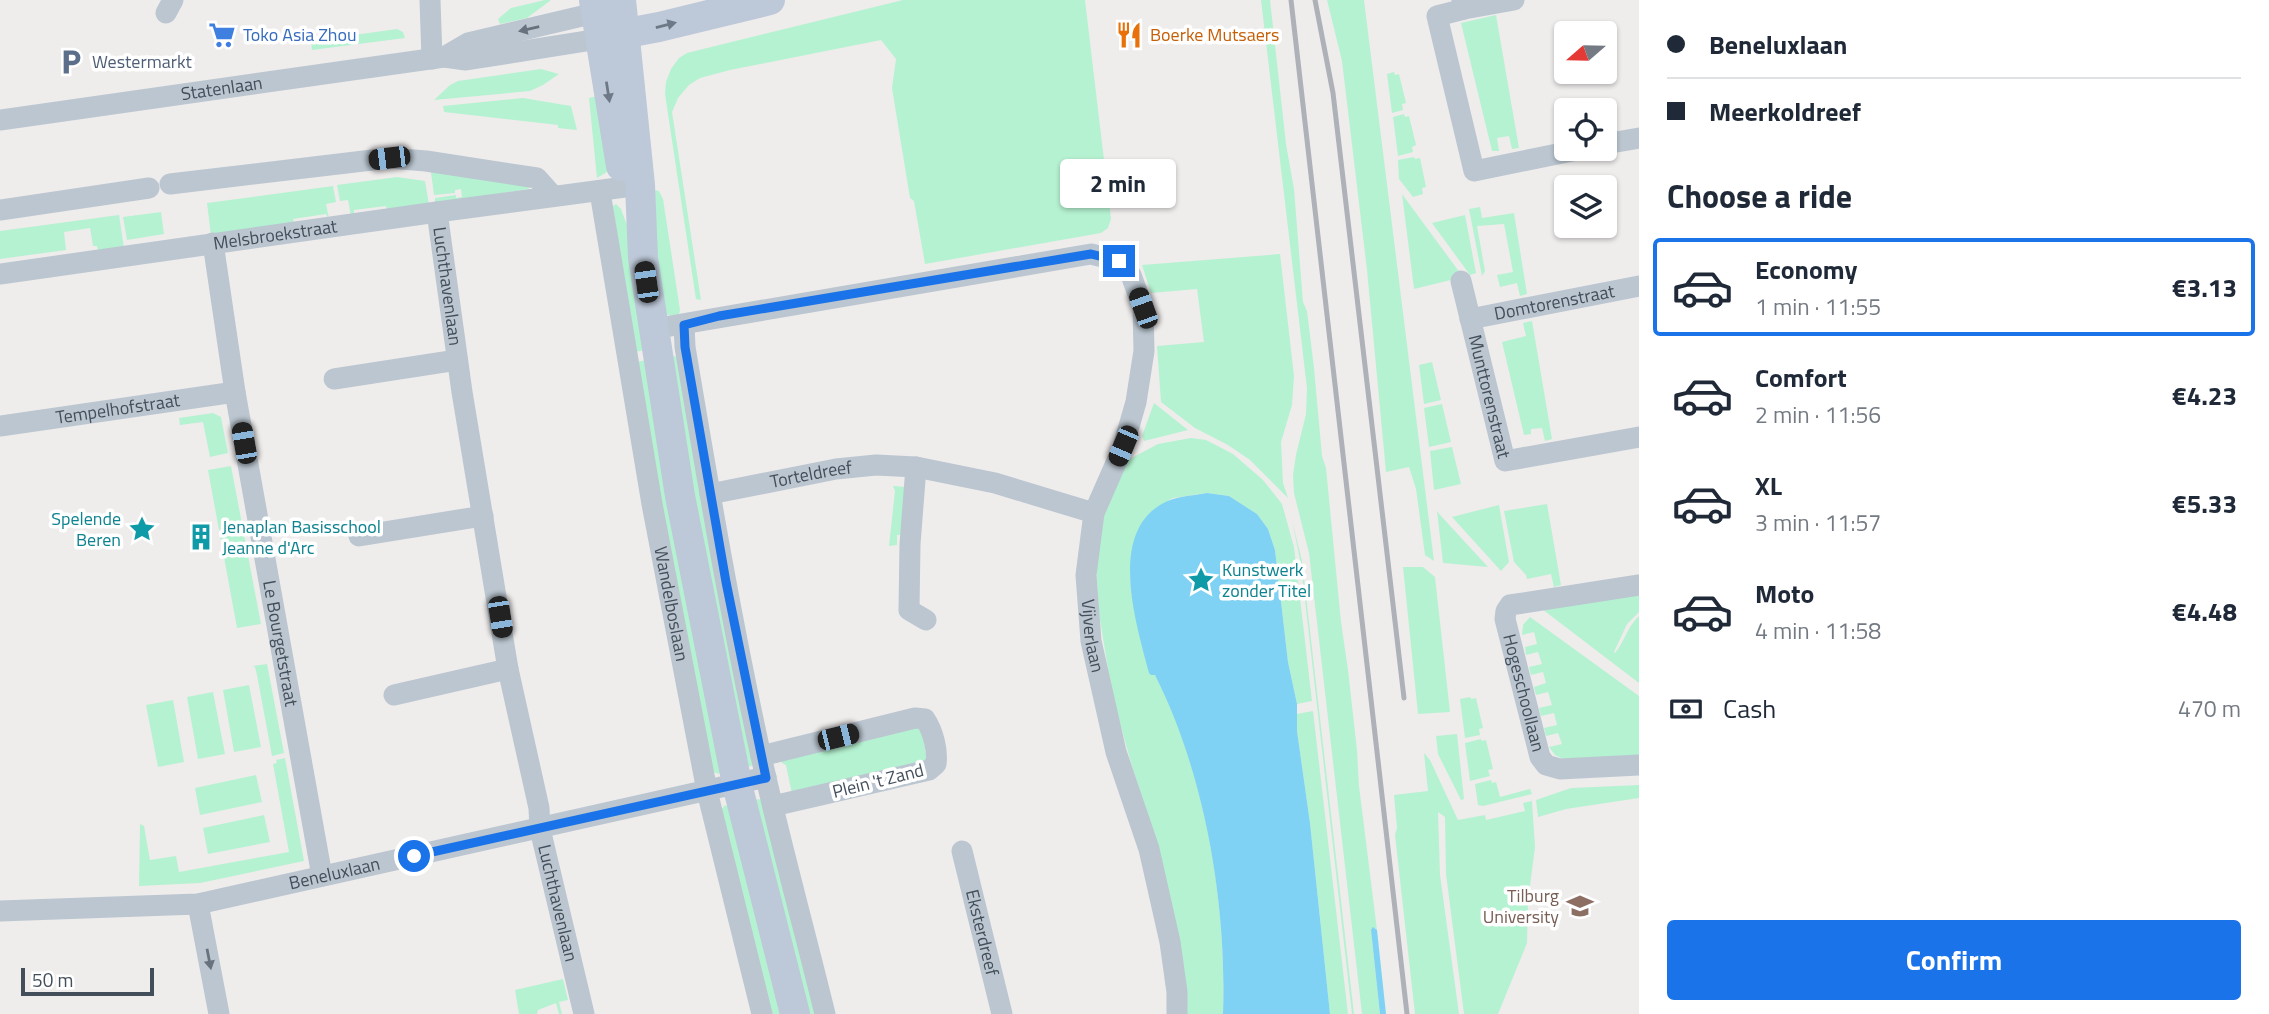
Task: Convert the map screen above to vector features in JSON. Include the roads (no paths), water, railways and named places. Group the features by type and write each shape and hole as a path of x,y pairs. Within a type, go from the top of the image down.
{"street":[{"path":"430,0 438,58"},
{"name":"Statenlaan","path":"0,120 438,58 468,43 615,13 770,0"},
{"path":"1514,0 1463,5 1437,16 1474,171 1554,155"},
{"name":"Wandelboslaan","path":"615,13 622,188 652,504 706,791 762,1014"},
{"path":"1617,142 1639,138"},
{"path":"0,210 159,186 389,158 537,178 553,196"},
{"name":"Wandelboslaan","path":"622,188 643,258 680,496 737,784 795,1014"},
{"name":"Melsbroekstraat","path":"0,274 622,188"},
{"name":"Luchthavenlaan","path":"436,212 457,360 508,669 540,807 540,829 584,1014"},
{"name":"Le Bourgetstraat","path":"213,243 235,392 323,876"},
{"name":"Vijverlaan","path":"684,325 719,316 1091,254 1119,261 1131,275 1143,308 1144,351 1136,402 1123,446 1094,513 1086,575 1091,641 1116,752 1149,849 1170,942 1177,992 1177,1014"},
{"name":"Munttorenstraat","path":"1461,281 1505,461 1639,437"},
{"name":"Domtorenstraat","path":"1470,318 1639,286"},
{"path":"653,329 684,325 685,347 710,494 761,756 825,1014"},
{"name":"Luchthavenlaan","path":"334,379 457,360"},
{"name":"Tempelhofstraat","path":"0,426 235,392"},
{"name":"Torteldreef","path":"710,494 876,465 916,467 995,484 1094,513"},
{"path":"916,467 910,544 909,610 926,620"},
{"path":"359,536 483,516"},
{"name":"Hogeschoollaan","path":"1639,585 1510,605 1505,619 1540,757 1546,765 1560,769 1639,765"},
{"path":"394,695 508,669"},
{"name":"Plein 't Zand","path":"761,756 915,718 925,719 930,727 937,755 936,764 929,769 773,806"},
{"name":"Beneluxlaan","path":"0,911 198,904 766,778"},
{"name":"Eksterdreef","path":"962,851 1002,1014"},
{"path":"198,904 219,1014"}],"water":[{"path":"1207,493 1229,496 1257,514 1268,529 1275,550 1288,662 1297,704 1297,731 1310,823 1330,1014 1223,1014 1221,929 1209,840 1200,797 1172,713 1155,675 1149,673 1133,608 1130,583 1135,538 1144,519 1165,502"},
{"path":"1373,927 1377,930 1386,1014 1380,1014 1371,930"}],"railway":[{"path":"1291,0 1407,1014"},
{"path":"1315,0 1333,93 1404,698"}],"place":[{"name":"Toko Asia Zhou","path":"222,35"},
{"name":"Boerke Mutsaers","path":"1129,35"},
{"name":"Westermarkt","path":"71,62"},
{"name":"Spelende Beren","path":"142,529"},
{"name":"Jenaplan Basisschool Jeanne d'Arc","path":"201,537"},
{"name":"Kunstwerk zonder Titel","path":"1201,580"},
{"name":"Tilburg University","path":"1580,906"}]}
